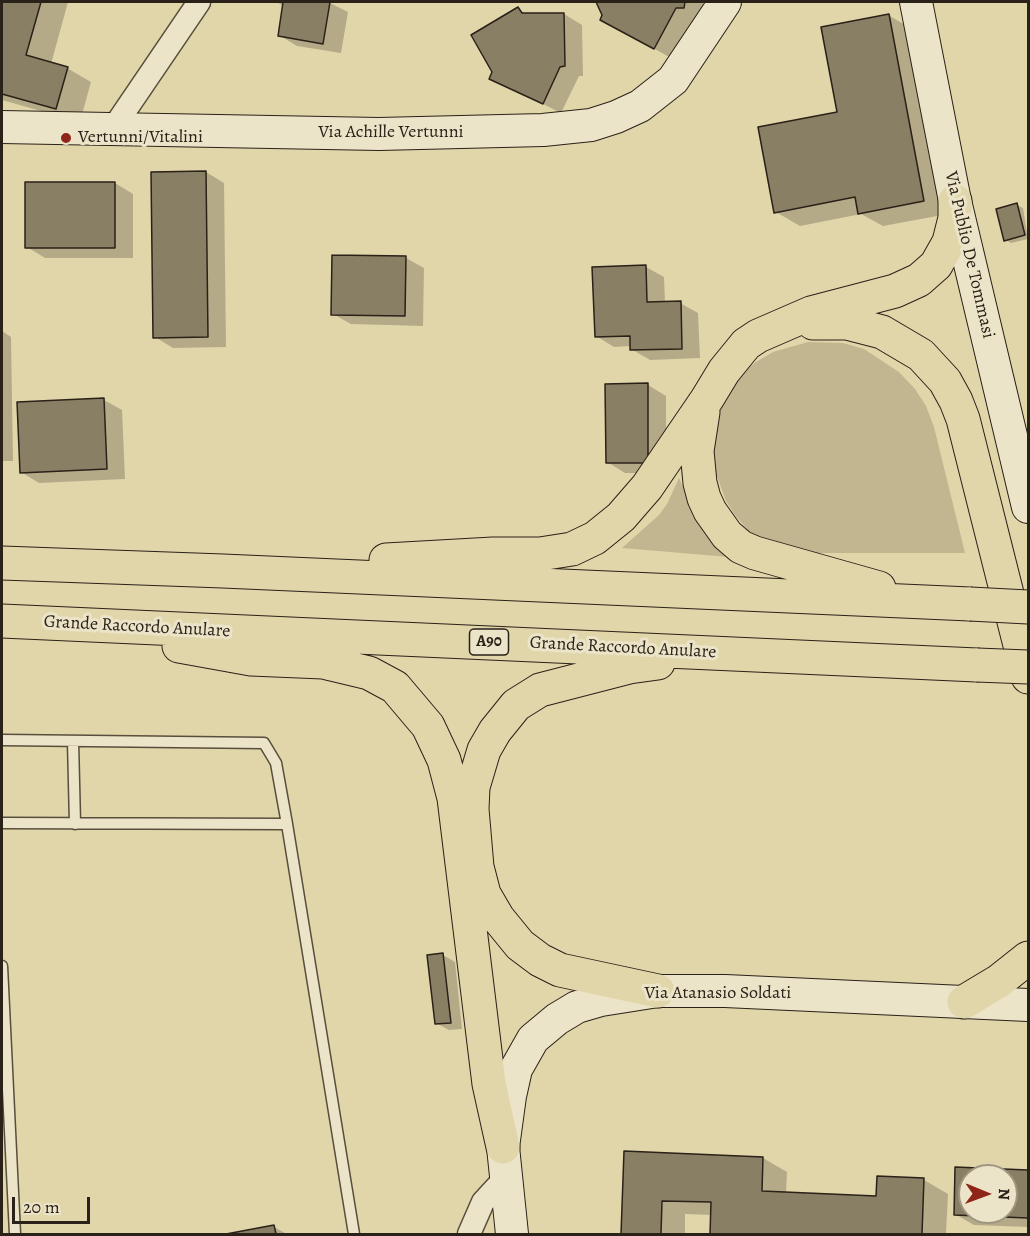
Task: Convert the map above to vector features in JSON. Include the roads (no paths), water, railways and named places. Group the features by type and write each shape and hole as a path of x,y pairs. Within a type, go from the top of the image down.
{"highway":[{"path":"223,571 470,555 540,554 572,549 595,538 634,503 724,371 746,344 758,336 811,313 895,291 919,280 936,265 949,242 956,218 955,201"},
{"path":"776,328 840,323 882,332 921,355 945,381 963,419 1029,677"},
{"path":"707,399 697,451 700,483 710,511 734,541 755,554 938,604"},
{"path":"2,563 1029,607"},
{"name":"Grande Raccordo Anulare","path":"2,621 1029,667"},
{"path":"53,623 251,659 323,662 358,670 369,673 395,687 412,706 428,726 444,760 454,798 489,1084 505,1162"},
{"path":"658,991 561,970 529,953 498,918 479,881 473,831 473,787 484,750 507,714 516,705 540,690 629,667 687,659 788,656"},
{"path":"964,1002 999,981 1029,958"}],"street":[{"path":"112,130 199,2"},
{"name":"Via Achille Vertunni","path":"2,127 379,134 543,130 591,125 640,106 673,80 725,2"},
{"name":"Via Publio De Tommasi","path":"916,2 955,201 1029,507"},
{"name":"Via Atanasio Soldati","path":"512,1234 505,1162 510,1096 516,1069 533,1039 557,1019 577,1007 601,1000 658,991 725,991 1029,1005"},
{"path":"470,1234 483,1202 505,1162"}],"lane":[{"path":"2,740 264,743 276,763 354,1234"},
{"path":"73,741 75,824"},
{"path":"2,823 287,824"},
{"path":"2,966 15,1234"}],"place":[{"name":"Vertunni/Vitalini","path":"66,138"}]}
